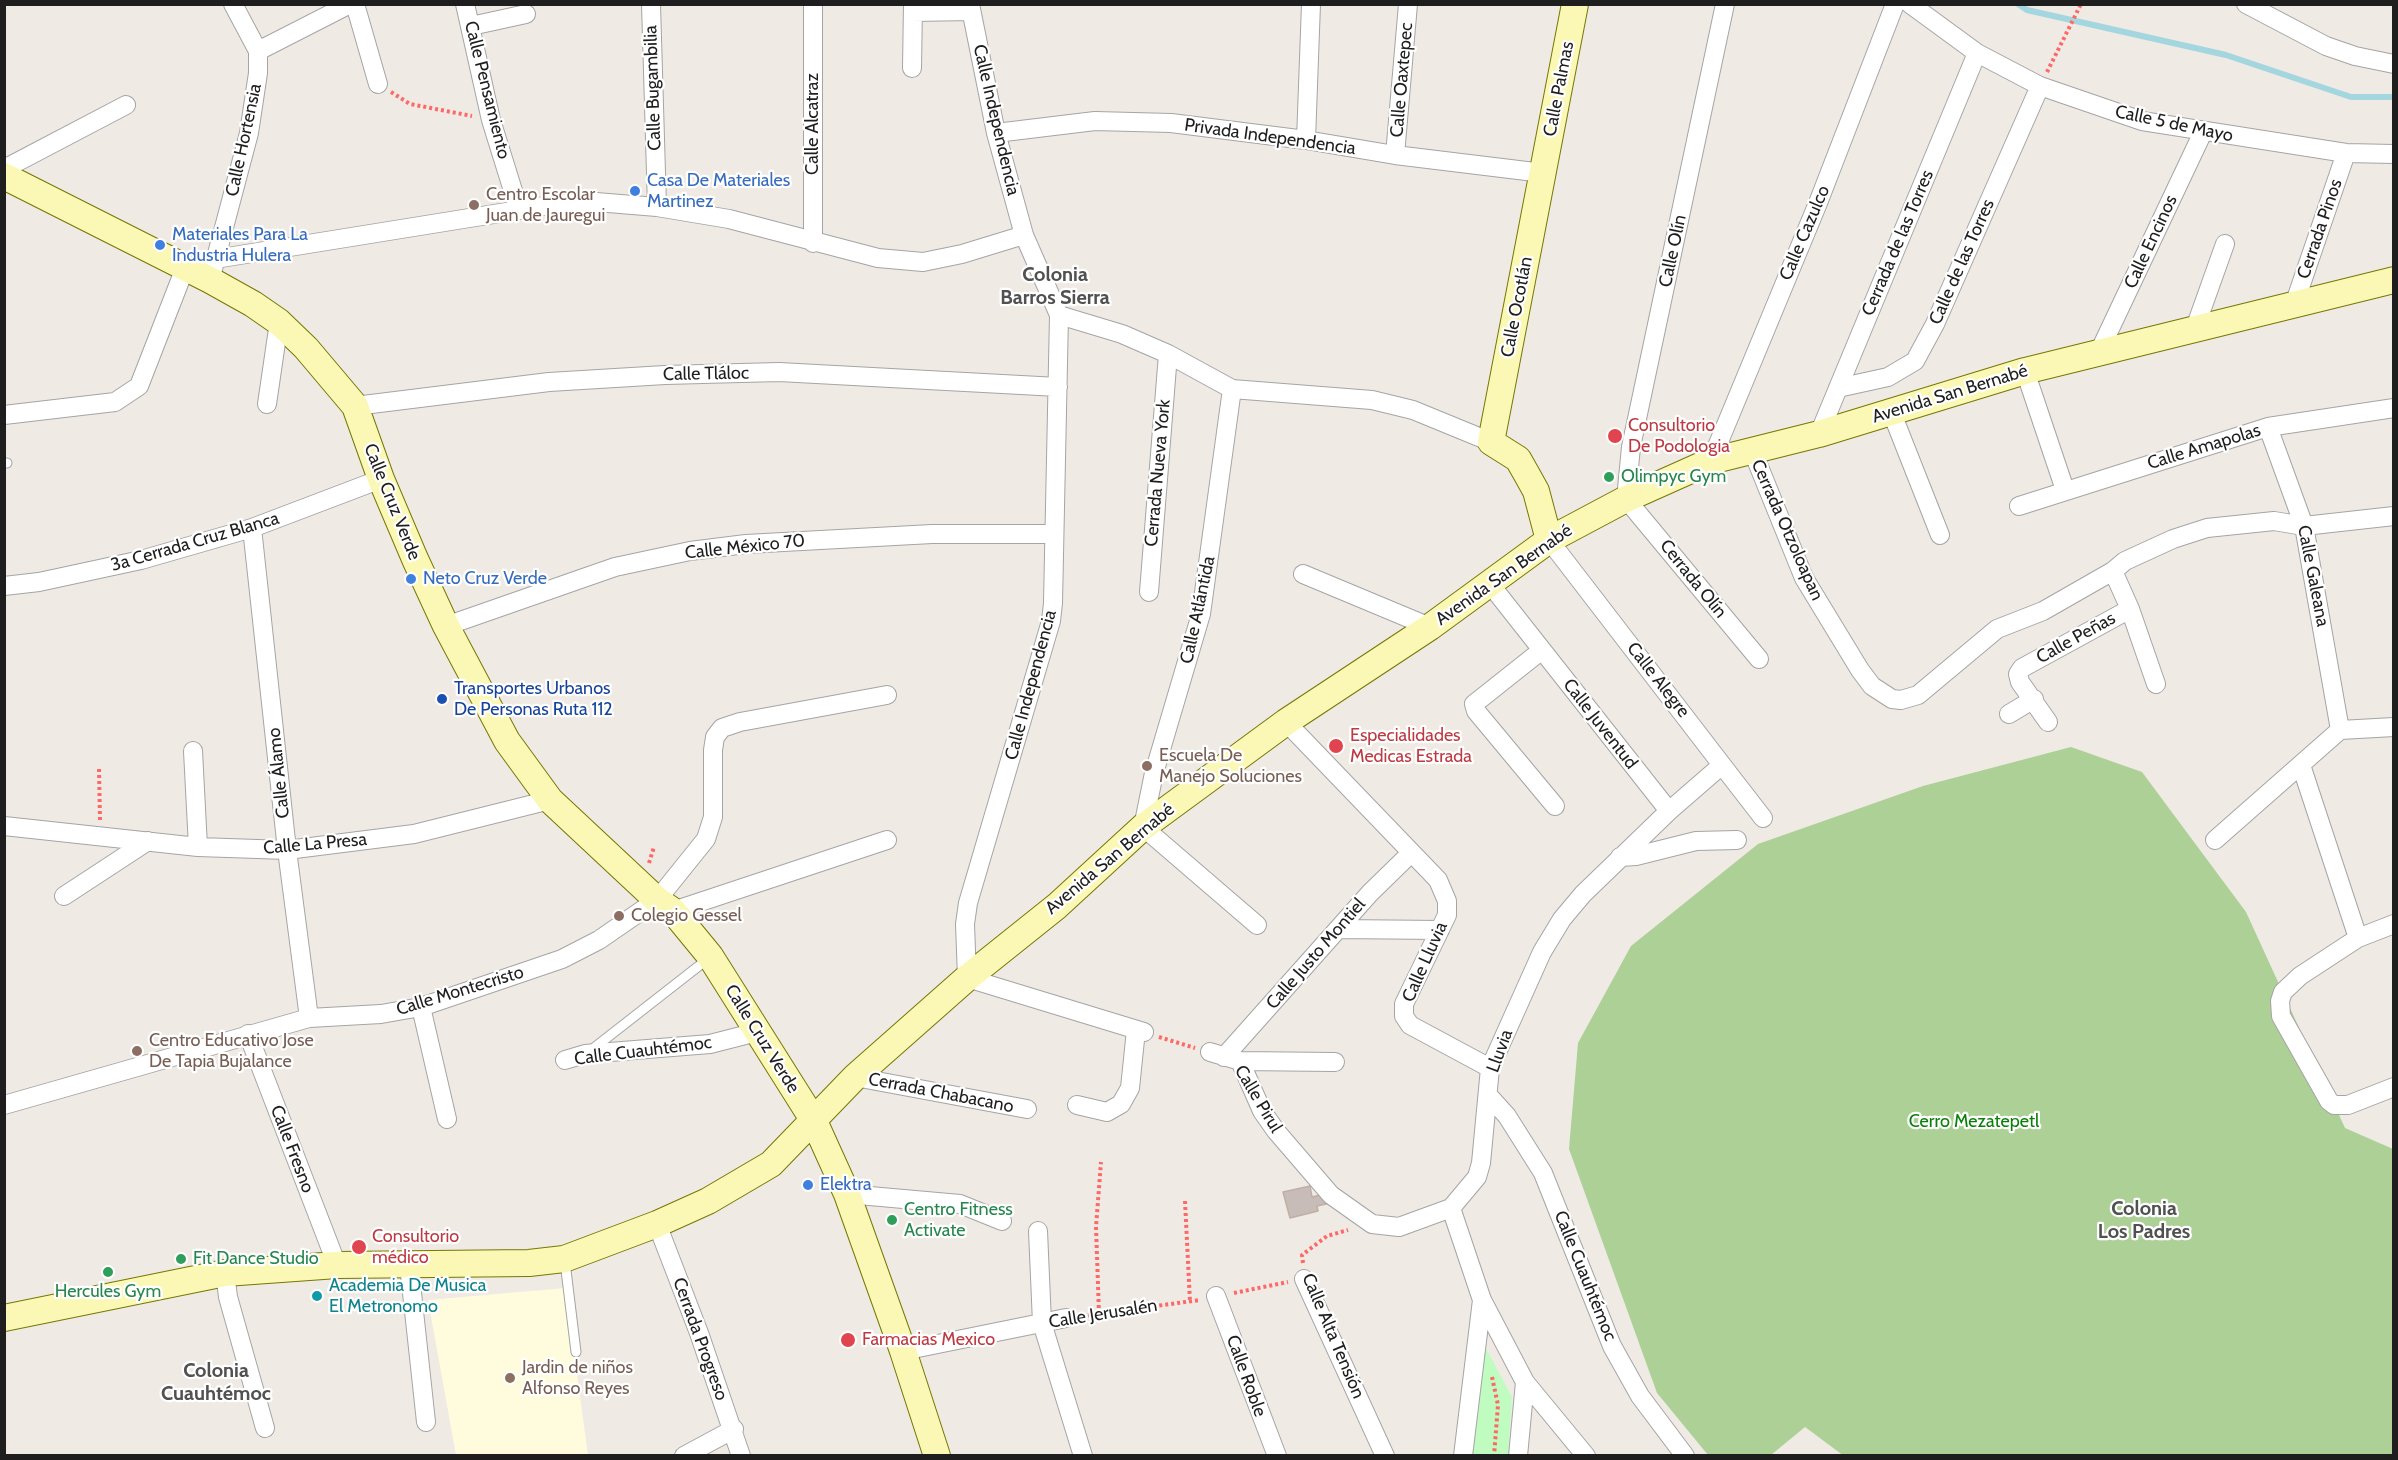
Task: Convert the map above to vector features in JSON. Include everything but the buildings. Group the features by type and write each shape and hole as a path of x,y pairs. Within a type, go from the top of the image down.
{"main road":[{"name":"Calle Palmas","path":"1543,172 1575,4"},
{"name":"Calle Ocotlán","path":"1491,442 1543,172"},
{"name":"Calle Cruz Verde","path":"4,176 185,268 213,269 279,322 329,373 355,406 381,479 446,626 507,741 550,800 665,906 710,956 814,1121 847,1194 937,1455"},
{"name":"Avenida San Bernabé","path":"4,1318 225,1273 337,1265 529,1263 564,1259 657,1224 708,1201 771,1164 855,1077 967,978 1057,906 1143,827 1286,722 1430,627 1549,540 1626,499 1711,461 1819,434 2025,371 2394,280"},
{"path":"1491,442 1518,459 1526,472 1536,491 1549,540"}],"street":[{"path":"233,4 258,51 350,4"},
{"path":"355,4 378,84"},
{"name":"Calle Pensamiento","path":"465,4 491,120 519,210"},
{"name":"Calle Bugambilia","path":"651,4 657,207"},
{"name":"Calle Alcatraz","path":"813,4 813,243"},
{"path":"1306,140 1311,4"},
{"name":"Calle Oaxtepec","path":"1395,155 1408,4"},
{"name":"Calle Olín","path":"1626,499 1631,447 1725,4"},
{"name":"Calle Cazulco","path":"1711,461 1818,202 1895,4"},
{"name":"Calle 5 de Mayo","path":"1910,4 1977,53 2040,86 2142,121 2346,153 2394,154"},
{"path":"2246,4 2268,10 2326,46 2355,56 2394,64"},
{"path":"912,68 913,8 971,8"},
{"name":"Calle Independencia","path":"967,978 965,924 968,903 1051,621 1055,584 1059,315 1024,235 996,133 971,8"},
{"path":"471,26 526,14"},
{"name":"Calle Hortensia","path":"213,269 249,134 256,95 258,51"},
{"name":"Cerrada de las Torres","path":"1819,434 1977,53"},
{"name":"Calle de las Torres","path":"1838,388 1888,377 1915,361 1925,346 2040,86"},
{"path":"4,169 126,105"},
{"name":"Privada Independencia","path":"996,133 1095,121 1161,122 1306,140 1395,155 1543,172"},
{"name":"Calle Encinos","path":"2099,352 2203,132"},
{"name":"Cerrada Pinos","path":"2294,305 2346,153"},
{"path":"213,269 519,210 596,202 657,207 729,219 813,243 878,258 923,262 962,254 1024,235"},
{"path":"2195,328 2225,244"},
{"path":"4,415 115,402 139,386 185,268"},
{"path":"1059,315 1122,334 1168,354 1232,389 1372,400 1413,410 1491,442"},
{"path":"267,404 279,322"},
{"name":"Cerrada Nueva York","path":"1149,592 1168,354"},
{"path":"2025,371 2066,490"},
{"name":"Calle Tláloc","path":"355,406 549,382 665,375 779,372 1058,387"},
{"name":"Calle Atlántida","path":"1143,827 1154,773 1201,614 1232,389"},
{"name":"Calle Amapolas","path":"2019,506 2268,427 2394,408"},
{"path":"1891,411 1940,535"},
{"name":"Calle Galeana","path":"2268,427 2304,526 2340,730"},
{"name":"Cerrada Otzoloapan","path":"1753,452 1804,578 1860,670 1884,695 1900,700 1911,698 1997,629 2043,611 2113,571"},
{"name":"3a Cerrada Cruz Blanca","path":"4,586 39,582 141,560 252,528 381,479"},
{"name":"Cerrada Olín","path":"1626,499 1759,659"},
{"path":"2113,571 2145,550 2207,528 2274,521 2304,526 2394,516"},
{"name":"Calle Álamo","path":"252,528 287,850 309,1018"},
{"name":"Calle México 70","path":"446,626 615,567 690,551 746,544 873,537 1054,534"},
{"name":"Calle Alegre","path":"1549,540 1763,818"},
{"name":"Calle Peñas","path":"2048,722 2020,682 2018,674 2022,668 2130,609 2113,571"},
{"path":"1303,574 1430,627"},
{"name":"Calle Juventud","path":"1490,584 1668,811"},
{"path":"2130,609 2156,684"},
{"path":"1542,650 1474,704 1476,711 1555,806"},
{"path":"665,906 680,875 710,833 713,817 713,750 715,737 722,728 740,722 886,695"},
{"path":"2009,714 2034,699"},
{"path":"1286,722 1411,853"},
{"path":"2215,840 2340,730 2394,727"},
{"path":"192,751 198,847"},
{"path":"1620,857 1668,811 1722,765"},
{"path":"2301,765 2358,938"},
{"name":"Calle La Presa","path":"4,826 198,847 287,850 414,834 550,800"},
{"path":"1143,827 1257,925"},
{"path":"665,906 887,840"},
{"path":"1620,857 1636,856 1696,840 1737,840"},
{"path":"64,896 148,841"},
{"name":"Calle Lluvia","path":"1411,853 1438,880 1447,901 1447,915 1404,1004 1404,1016 1410,1025 1490,1068"},
{"name":"Calle Justo Montiel","path":"1224,1057 1338,929 1411,853"},
{"name":"Lluvia","path":"1450,1208 1477,1177 1481,1163 1490,1068 1542,952 1563,919 1620,857"},
{"name":"Calle Montecristo","path":"4,1105 309,1018 381,1014 421,1007 562,959 665,906"},
{"path":"2394,924 2358,938 2290,984 2280,1002 2281,1016 2322,1093 2334,1105 2359,1102 2394,1088"},
{"path":"1338,929 1440,930"},
{"path":"967,978 1140,1031 1130,1088 1121,1104 1107,1112 1077,1105"},
{"path":"421,1007 447,1119"},
{"name":"Calle Cuauhtémoc","path":"565,1060 585,1054 683,1048 757,1032"},
{"name":"Calle Fresno","path":"248,1034 337,1265"},
{"path":"1224,1057 1335,1062"},
{"name":"Calle Pirul","path":"1224,1057 1276,1131 1331,1195 1372,1224"},
{"name":"Cerrada Chabacano","path":"855,1077 1027,1109"},
{"name":"Calle Cuauhtémoc","path":"1488,1095 1507,1116 1543,1173 1612,1346 1640,1396 1685,1455"},
{"path":"847,1194 960,1204 1002,1221"},
{"path":"1372,1224 1399,1227 1421,1221 1450,1208 1482,1300 1525,1382 1586,1455"},
{"name":"Cerrada Progreso","path":"657,1224 734,1429 741,1455"},
{"path":"1038,1231 1042,1323 1083,1455"},
{"path":"409,1265 426,1422"},
{"path":"225,1273 228,1297 266,1428"},
{"name":"Calle Alta Tensión","path":"1304,1279 1384,1455"},
{"name":"Calle Roble","path":"1216,1296 1277,1455"},
{"path":"1464,1455 1482,1300"},
{"name":"Calle Jerusalén","path":"903,1351 1066,1318"},
{"path":"1518,1455 1525,1382"},
{"path":"684,1455 734,1429"}],"lane":[{"path":"585,1054 710,956"},
{"path":"564,1259 576,1352"}],"path":[{"path":"2040,86 2081,4"},
{"path":"378,84 410,104 491,120"},
{"path":"99,769 101,836"},
{"path":"1140,1031 1224,1057"},
{"path":"1099,1314 1096,1227 1101,1162"},
{"path":"1185,1201 1190,1302"},
{"name":"Calle Alta Tensión","path":"1304,1279 1302,1255 1328,1236 1372,1224"},
{"name":"Calle Jerusalén","path":"1066,1318 1190,1302 1304,1279"},
{"path":"1489,1371 1495,1384 1498,1405 1494,1455"}],"shaded area":[{"name":"Jardin de niños Alfonso Reyes","path":"565,1288 588,1455 456,1455 428,1300"}],"green space":[{"name":"Cerro Mezatepetl","path":"2071,747 2142,772 2246,912 2345,1128 2393,1149 2393,1455 1844,1456 1805,1427 1771,1455 1708,1455 1657,1393 1569,1149 1578,1043 1631,946 1758,844 1923,786"},
{"path":"1476,1330 1512,1397 1508,1455 1467,1456"}],"waterway":[{"path":"2018,4 2027,10 2226,55 2351,97 2394,97"}],"place":[{"name":"Casa De Materiales Martinez","path":"635,191"},
{"name":"Centro Escolar Juan de Jauregui","path":"474,205"},
{"name":"Materiales Para La Industria Hulera","path":"160,245"},
{"name":"Consultorio De Podologia","path":"1615,436"},
{"name":"Olimpyc Gym","path":"1609,477"},
{"name":"Neto Cruz Verde","path":"411,579"},
{"name":"Transportes Urbanos De Personas Ruta 112","path":"442,699"},
{"name":"Especialidades Medicas Estrada","path":"1336,746"},
{"name":"Escuela De Manejo Soluciones","path":"1147,766"},
{"name":"Colegio Gessel","path":"619,916"},
{"name":"Centro Educativo Jose De Tapia Bujalance","path":"137,1051"},
{"name":"Elektra","path":"808,1185"},
{"name":"Centro Fitness Activate","path":"892,1220"},
{"name":"Consultorio médico","path":"359,1247"},
{"name":"Fit Dance Studio","path":"181,1259"},
{"name":"Hercules Gym","path":"108,1272"},
{"name":"Academia De Musica El Metronomo","path":"317,1296"},
{"name":"Farmacias Mexico","path":"848,1340"},
{"name":"Jardin de niños Alfonso Reyes","path":"510,1378"}],"district":[{"name":"Colonia Barros Sierra","path":"1055,286"},
{"name":"Colonia Los Padres","path":"2144,1220"},
{"name":"Colonia Cuauhtémoc","path":"216,1382"}]}
